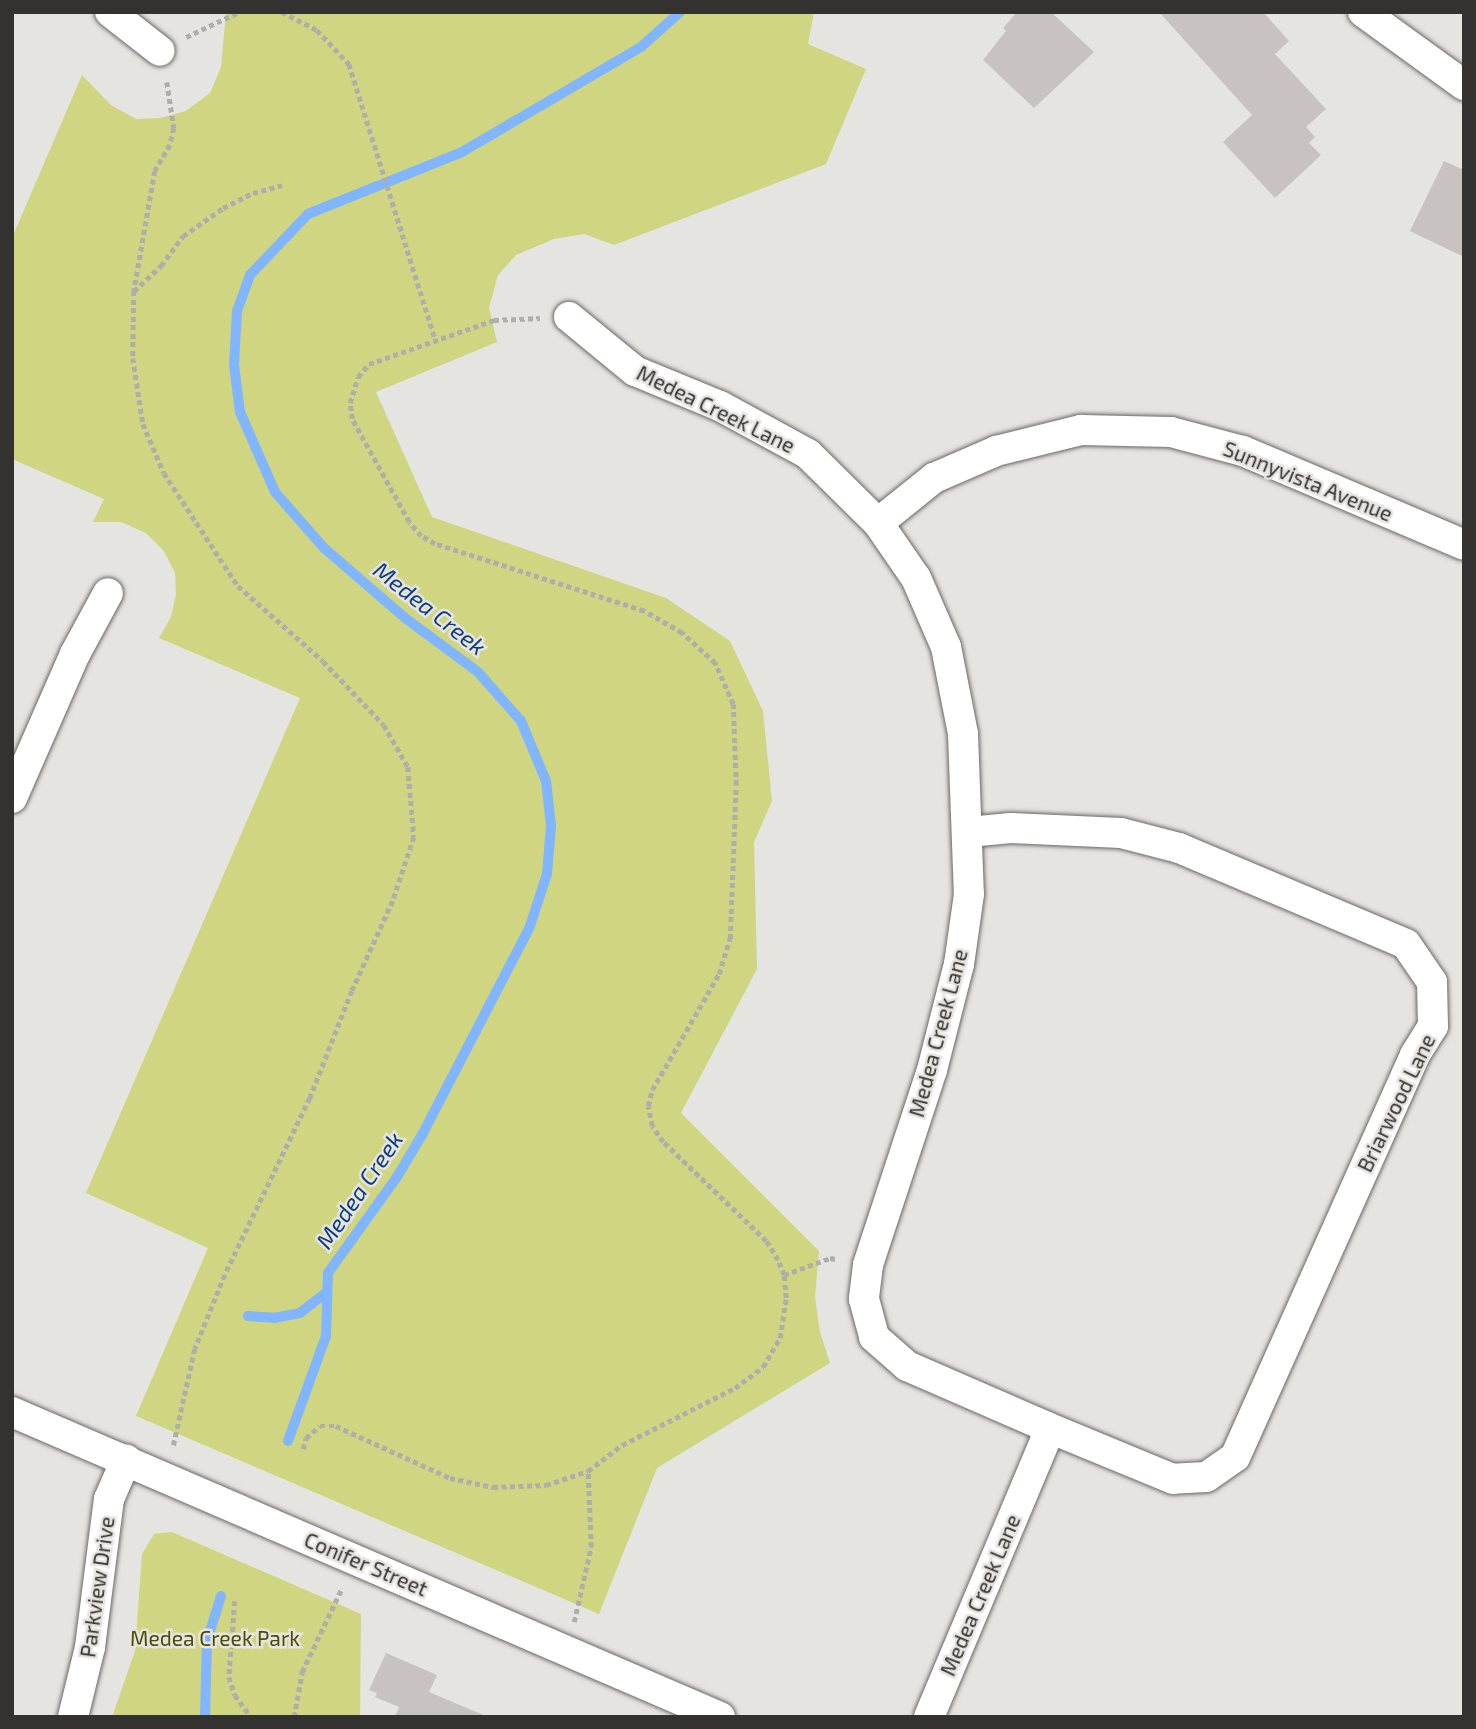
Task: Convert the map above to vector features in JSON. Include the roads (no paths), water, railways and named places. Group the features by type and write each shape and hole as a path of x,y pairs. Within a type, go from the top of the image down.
{"street":[{"path":"110,12 160,51"},
{"path":"1363,12 1464,85"},
{"name":"Medea Creek Lane","path":"569,317 635,371 720,406 808,454 877,523 916,578 946,647 963,734 969,894 960,964 932,1070 868,1265 864,1299 874,1337 907,1366 1047,1427 1045,1441 929,1717"},
{"name":"Sunnyvista Avenue","path":"877,523 934,478 996,451 1081,430 1171,432 1242,451 1464,545"},
{"path":"12,798 75,654 108,593"},
{"name":"Briarwood Lane","path":"968,832 1012,828 1121,833 1179,848 1406,944 1432,982 1433,1026 1415,1055 1235,1457 1206,1477 1173,1479 1047,1427"},
{"name":"Conifer Street","path":"12,1412 720,1717"},
{"name":"Parkview Drive","path":"73,1717 90,1647 109,1499 126,1460"}],"waterway":[{"name":"Medea Creek","path":"288,1441 326,1336 328,1273 397,1177 422,1135 529,929 547,874 551,826 546,781 521,721 478,672 404,617 324,548 275,492 240,412 234,365 237,311 250,275 308,214 462,152 641,47 680,12"},
{"path":"248,1316 274,1318 300,1313 326,1293"},
{"name":"Medea Creek","path":"205,1717 207,1641 221,1596"}],"park label":[{"name":"Medea Creek Park","path":"215,1638"}]}
